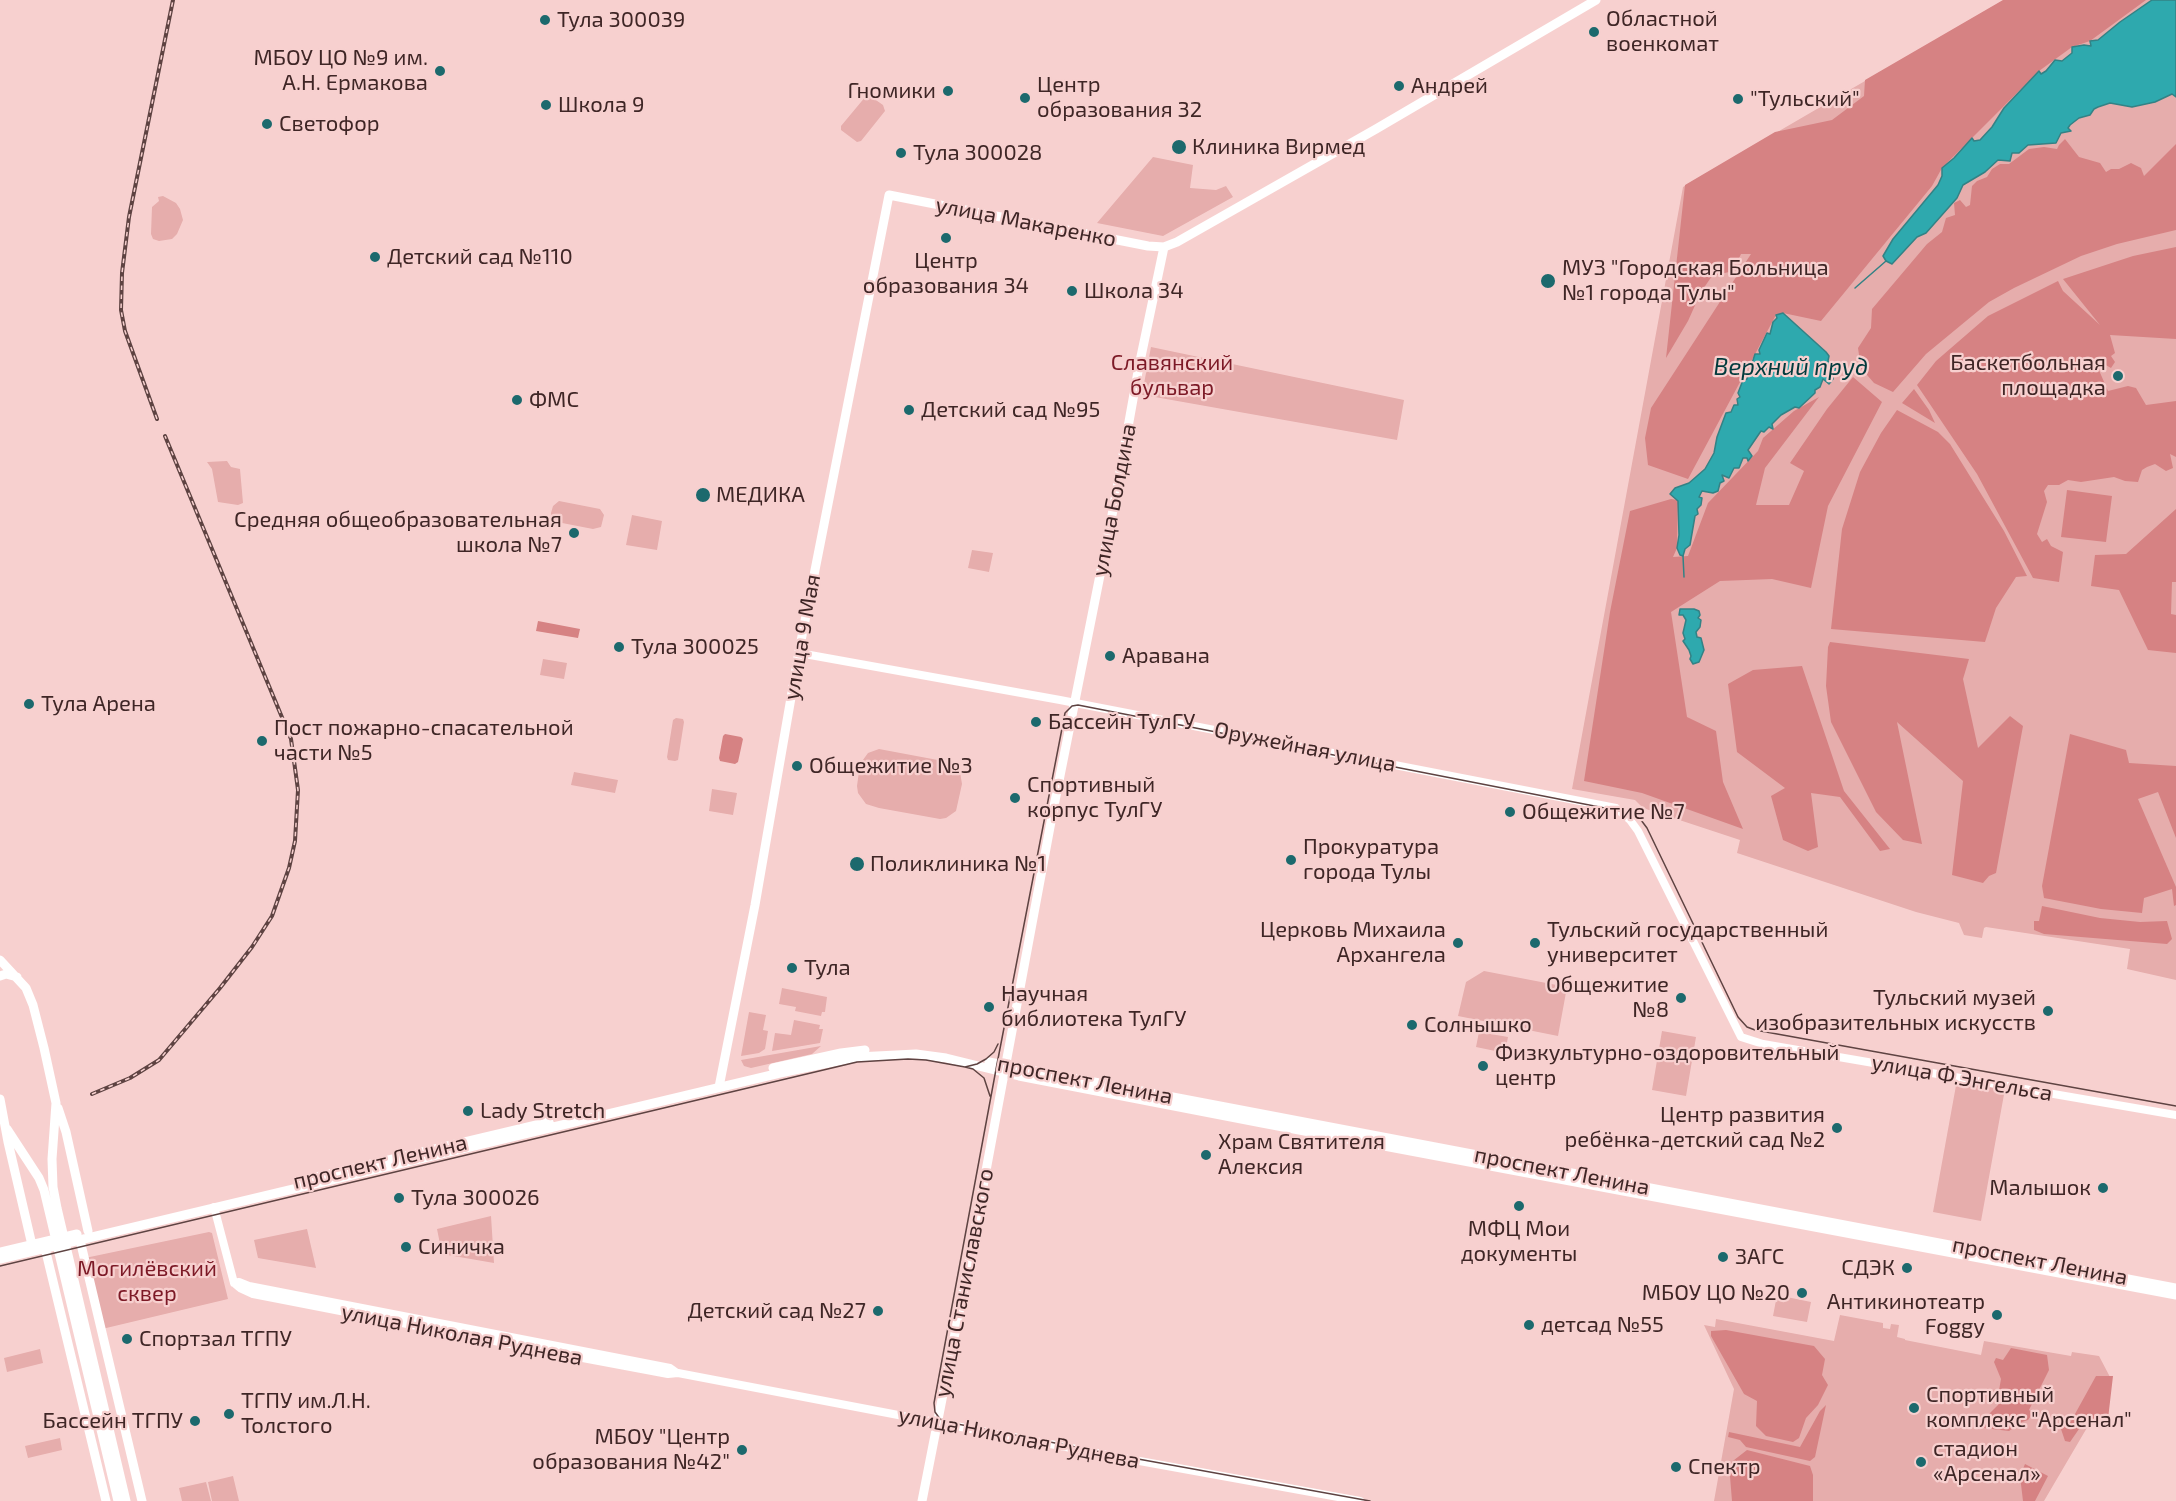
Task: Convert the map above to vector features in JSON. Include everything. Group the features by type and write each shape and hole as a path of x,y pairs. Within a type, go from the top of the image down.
{"main road":[{"path":"1164,247 1177,242 1376,129 1596,0"},
{"name":"улица Макаренко","path":"889,195 1148,246 1164,247"},
{"name":"улица 9 Мая","path":"720,1084 755,905 799,652 889,195"},
{"name":"улица Болдина","path":"1004,1069 1114,505 1133,396 1164,247"},
{"path":"0,960 26,988 33,1005 56,1104 66,1132 88,1231"},
{"path":"0,976 6,974 17,977"},
{"name":"проспект Ленина","path":"720,1084 743,1075 859,1051 915,1049 1004,1069"},
{"name":"проспект Ленина","path":"0,1259 47,1245 214,1204 720,1084 827,1063 889,1054 916,1054 2176,1288"},
{"name":"улица Станиславского","path":"922,1501 1004,1069"},
{"path":"0,1099 32,1245"},
{"path":"56,1104 52,1159 53,1187 126,1501"},
{"path":"7,1129 39,1178 44,1190 118,1501"},
{"name":"проспект Ленина","path":"75,1239 88,1231 214,1204"},
{"name":"проспект Ленина","path":"1714,1204 2176,1295"},
{"path":"75,1239 142,1501"},
{"name":"проспект Ленина","path":"0,1252 32,1245 47,1245"},
{"path":"47,1245 106,1501"}],"street":[{"name":"Оружейная улица","path":"799,652 1076,703 1563,798"},
{"name":"улица Ф.Энгельса","path":"1563,798 1616,808 1634,825 1741,1037 1762,1044 2176,1115"},
{"name":"улица Николая Руднева","path":"214,1204 234,1283 248,1289 670,1368 678,1373 1127,1459 1360,1501"}],"green space":[{"path":"2004,0 2176,0 2176,980 2127,969 2130,949 1986,927 1982,938 1964,935 1959,923 1916,912 1737,853 1740,840 1643,808 1635,800 1572,789 1683,187"},
{"path":"866,96 870,96 883,105 885,111 861,141 857,142 841,130 841,126"},
{"path":"1153,157 1193,165 1190,188 1216,190 1226,186 1233,197 1163,236 1097,223"},
{"path":"163,196 176,203 183,220 177,234 172,239 159,241 153,239 151,234 152,207 159,201 158,197"},
{"name":"Славянский бульвар","path":"1151,347 1404,400 1397,440 1138,394 1142,394"},
{"path":"227,461 231,467 240,469 243,503 238,505 218,502 212,469 207,462"},
{"path":"559,501 600,509 604,515 601,527 593,529 557,522 551,518 551,513 553,506"},
{"path":"632,515 662,521 657,550 626,545"},
{"path":"972,550 993,553 989,572 968,568"},
{"path":"543,659 567,663 564,679 540,675"},
{"path":"683,719 684,722 678,760 675,761 668,760 667,757 673,720"},
{"path":"879,749 943,761 955,767 960,772 962,784 956,811 940,819 866,804 858,793 860,764 868,753"},
{"path":"574,772 618,780 615,793 571,785"},
{"path":"712,789 737,793 733,815 709,811"},
{"path":"1484,971 1567,987 1558,1036 1458,1016 1466,982"},
{"path":"782,988 827,997 825,1012 822,1012 821,1016 795,1011 796,1007 779,1004"},
{"path":"749,1012 766,1015 763,1030 768,1031 765,1049 759,1053 741,1056"},
{"path":"794,1020 820,1025 819,1029 823,1029 820,1043 772,1051 775,1033 791,1035"},
{"path":"1662,1031 1696,1037 1686,1096 1652,1090"},
{"path":"1479,1032 1508,1037 1505,1053 1476,1047"},
{"path":"821,1046 812,1054 751,1068 744,1066 741,1060"},
{"path":"1957,1080 2005,1089 1981,1221 1933,1212"},
{"path":"491,1216 494,1263 442,1254 437,1229"},
{"path":"307,1229 316,1268 258,1258 254,1240"},
{"name":"Могилёвский сквер","path":"212,1233 228,1299 102,1329 85,1258"},
{"path":"1777,1295 1811,1302 1807,1322 1773,1316"},
{"name":"Спортивный комплекс \"Арсенал\"","path":"1840,1315 1883,1323 1883,1328 1890,1329 1891,1324 1899,1325 1897,1337 1905,1340 1981,1355 1984,1341 2071,1356 2072,1352 2099,1356 2110,1377 2088,1426 2044,1501 1714,1501 1734,1389 1704,1325 1715,1327 1716,1319 1834,1341"},
{"path":"40,1349 43,1363 7,1372 4,1358"},
{"path":"60,1438 62,1450 28,1458 25,1446"},
{"path":"233,1476 239,1501 212,1501 208,1482"},
{"path":"206,1482 211,1501 182,1501 179,1488"}],"shaded area":[{"path":"2003,0 2146,0 2090,41 2072,47 2039,71 1942,168 1932,186 1821,321 1783,313 1776,315 1688,479 1648,465 1645,438 1651,408 1751,254 1741,254 1733,271 1712,276 1666,358 1685,185 1775,132 1832,120 1864,96 1865,80"},
{"path":"2065,139 2079,157 2100,163 2106,172 2131,163 2141,168 2144,176 2176,144 2176,230 2117,244 2081,256 2014,288 1989,302 1926,354 1893,392 1874,383 1861,368 1858,348 1871,328 1872,309 1927,244 1942,232 1946,218 1955,215 1954,203 1960,200 1966,207 1970,205 1972,186 1987,177 1992,169 2000,164 2009,164 2029,149 2044,147 2057,149"},
{"path":"2176,247 2176,339 2110,335 2115,353 2111,356 2115,362 2111,368 2104,364 2098,368 2108,391 2128,386 2136,388 2146,405 2176,401 2176,457 2170,454 2173,468 2166,471 2155,464 2147,467 2142,470 2138,482 2114,477 2081,482 2068,480 2059,485 2048,485 2044,491 2047,502 2037,534 2042,542 2047,539 2051,546 2063,552 2059,582 2033,578 1977,474 1917,385 1936,361 1988,316 2058,281 2063,291 2100,325 2063,279 2133,256"},
{"path":"1853,377 1882,402 1828,506 1811,588 1772,579 1720,581 1671,612 1687,717 1716,731 1723,782 1743,829 1642,793 1584,781 1610,612 1630,511 1671,499 1678,500 1677,548 1673,557 1688,556 1708,503 1758,451 1763,438 1794,411 1819,397 1765,468 1756,505 1789,505 1804,471 1790,463 1827,409"},
{"path":"1914,389 1929,410 1935,423 1902,403"},
{"path":"1897,410 1938,432 1950,444 2004,531 2027,576 2016,577 1996,608 1985,642 1831,629 1842,529 1860,472 1881,433"},
{"path":"2067,490 2112,496 2106,542 2061,537"},
{"path":"2176,509 2176,582 2172,582 2171,614 2176,615 2176,653 2148,650 2119,590 2091,586 2095,555 2126,554"},
{"path":"538,621 580,629 578,638 536,631"},
{"path":"1830,642 1969,659 1963,679 1978,748 2010,716 2023,726 1996,873 1989,876 1983,883 1952,875 1963,781 1897,722 1922,844 1903,840 1876,812 1831,722 1826,686"},
{"path":"1802,666 1844,791 1890,849 1880,851 1840,797 1811,793 1818,847 1808,851 1783,840 1771,796 1785,788 1737,752 1728,684 1753,670"},
{"path":"725,734 743,739 738,762 735,764 720,761 719,758"},
{"path":"2070,734 2126,750 2129,763 2176,766 2176,838 2158,792 2138,799 2176,887 2176,905 2174,906 2172,889 2144,898 2142,913 2101,909 2044,898 2042,886"},
{"path":"2042,906 2100,918 2140,922 2167,921 2172,939 2167,944 2044,934 2034,930 2034,921 2039,921"},
{"path":"1726,1330 1814,1346 1825,1359 1822,1375 1828,1385 1818,1405 1806,1418 1799,1438 1793,1442 1766,1436 1756,1426 1757,1401 1744,1394 1711,1336 1711,1331"},
{"path":"2011,1348 2047,1355 2049,1370 2029,1410 2033,1413 2028,1420 2009,1431 1984,1428 1981,1422 1998,1405 2001,1379 1994,1362 1996,1358 2003,1360"},
{"path":"2096,1376 2113,1376 2108,1419 2079,1429 2070,1442 2065,1441 2061,1429 2070,1423"},
{"path":"1826,1405 1815,1457 1810,1461 1746,1447 1740,1440 1728,1437 1729,1432 1800,1447 1820,1411"},
{"path":"1747,1450 1810,1466 1813,1475 1813,1501 1732,1501 1729,1464"},
{"path":"2025,1464 2048,1476 2035,1501 2023,1501 2020,1476"}],"water":[{"path":"2152,0 2176,0 2176,97 2172,94 2155,102 2132,107 2110,103 2098,107 2090,115 2079,118 2070,125 2068,128 2071,131 2061,133 2056,143 2028,145 2019,153 2012,153 2010,161 1998,160 1985,172 1963,185 1957,198 1926,233 1917,237 1892,264 1886,261 1883,256 1893,239 1938,185 1942,176 1942,168 1972,138 1974,141 1980,140 2004,108 2039,71 2041,74 2046,71 2055,60 2062,61 2072,53 2072,47 2091,46 2090,41 2098,40"},
{"name":"Верхний пруд","path":"1783,313 1826,352 1829,356 1828,361 1837,370 1832,374 1833,379 1829,384 1823,379 1820,387 1799,408 1795,407 1781,415 1772,424 1773,429 1769,427 1764,432 1761,431 1748,450 1752,456 1748,461 1747,458 1743,458 1739,468 1734,468 1729,478 1722,475 1724,481 1720,483 1718,491 1713,493 1702,491 1699,497 1702,498 1701,505 1695,516 1690,545 1685,549 1683,556 1680,555 1677,548 1678,501 1670,494 1675,488 1689,483 1705,469 1714,453 1726,413 1731,412 1734,405 1738,405 1737,399 1740,397 1738,393 1743,380 1747,379 1755,354 1760,354 1759,350 1767,333 1770,334 1773,322 1777,318 1776,315"},
{"path":"1680,609 1694,609 1699,611 1700,615 1698,618 1701,620 1700,627 1696,632 1697,637 1701,638 1704,650 1699,662 1693,664 1689,650 1683,641 1686,620 1683,615 1679,615"}],"waterway":[{"path":"1855,288 1886,261"},
{"path":"1683,556 1684,577"}],"tram line":[{"path":"1370,1501 947,1422 940,1419 935,1412 934,1403 997,1064 1065,713 1072,706 1078,705 1625,812 1641,820 1647,828 1738,1017 1747,1027 2176,1106"},
{"path":"965,1067 986,1059 994,1052 998,1044"},
{"path":"0,1266 857,1062 926,1060 973,1069 984,1078 990,1096"}],"railway":[{"path":"157,419 125,331 121,310 122,273 129,217 173,0"},
{"path":"92,1094 130,1078 159,1060 220,988 252,947 272,916 289,868 295,841 298,790 291,739 165,436"}],"place":[{"name":"Тула 300039","path":"545,20"},
{"name":"Областной военкомат","path":"1594,32"},
{"name":"МБОУ ЦО №9 им. А.Н. Ермакова","path":"440,71"},
{"name":"Андрей","path":"1399,86"},
{"name":"Гномики","path":"948,91"},
{"name":"Центр образования 32","path":"1025,98"},
{"name":"\"Тульский\"","path":"1738,99"},
{"name":"Школа 9","path":"546,105"},
{"name":"Светофор","path":"267,124"},
{"name":"Клиника Вирмед","path":"1179,147"},
{"name":"Тула 300028","path":"901,153"},
{"name":"Центр образования 34","path":"946,238"},
{"name":"Детский сад №110","path":"375,257"},
{"name":"МУЗ \"Городская Больница №1 города Тулы\"","path":"1548,281"},
{"name":"Школа 34","path":"1072,291"},
{"name":"Баскетбольная площадка","path":"2118,376"},
{"name":"ФМС","path":"517,400"},
{"name":"Детский сад №95","path":"909,410"},
{"name":"МЕДИКА","path":"703,495"},
{"name":"Средняя общеобразовательная школа №7","path":"574,533"},
{"name":"Тула 300025","path":"619,647"},
{"name":"Аравана","path":"1110,656"},
{"name":"Тула Арена","path":"29,704"},
{"name":"Бассейн ТулГУ","path":"1036,722"},
{"name":"Пост пожарно-спасательной части №5","path":"262,741"},
{"name":"Общежитие №3","path":"797,766"},
{"name":"Спортивный корпус ТулГУ","path":"1015,798"},
{"name":"Общежитие №7","path":"1510,812"},
{"name":"Прокуратура города Тулы","path":"1291,860"},
{"name":"Поликлиника №1","path":"857,864"},
{"name":"Церковь Михаила Архангела","path":"1458,943"},
{"name":"Тульский государственный университет","path":"1535,943"},
{"name":"Тула","path":"792,968"},
{"name":"Общежитие №8","path":"1681,998"},
{"name":"Научная библиотека ТулГУ","path":"989,1007"},
{"name":"Тульский музей изобразительных искусств","path":"2048,1011"},
{"name":"Солнышко","path":"1412,1025"},
{"name":"Физкультурно-оздоровительный центр","path":"1483,1066"},
{"name":"Lady Stretch","path":"468,1111"},
{"name":"Центр развития ребёнка-детский сад №2","path":"1837,1128"},
{"name":"Храм Святителя Алексия","path":"1206,1155"},
{"name":"Малышок","path":"2103,1188"},
{"name":"Тула 300026","path":"399,1198"},
{"name":"МФЦ Мои документы","path":"1519,1206"},
{"name":"Синичка","path":"406,1247"},
{"name":"ЗАГС","path":"1723,1257"},
{"name":"СДЭК","path":"1907,1268"},
{"name":"МБОУ ЦО №20","path":"1802,1293"},
{"name":"Детский сад №27","path":"878,1311"},
{"name":"Антикинотеатр Foggy","path":"1997,1315"},
{"name":"детсад №55","path":"1529,1325"},
{"name":"Спортзал ТГПУ","path":"127,1339"},
{"name":"Спортивный комплекс \"Арсенал\"","path":"1914,1408"},
{"name":"ТГПУ им.Л.Н. Толстого","path":"229,1414"},
{"name":"Бассейн ТГПУ","path":"195,1421"},
{"name":"МБОУ \"Центр образования №42\"","path":"742,1450"},
{"name":"стадион «Арсенал»","path":"1921,1462"},
{"name":"Спектр","path":"1676,1467"}]}
